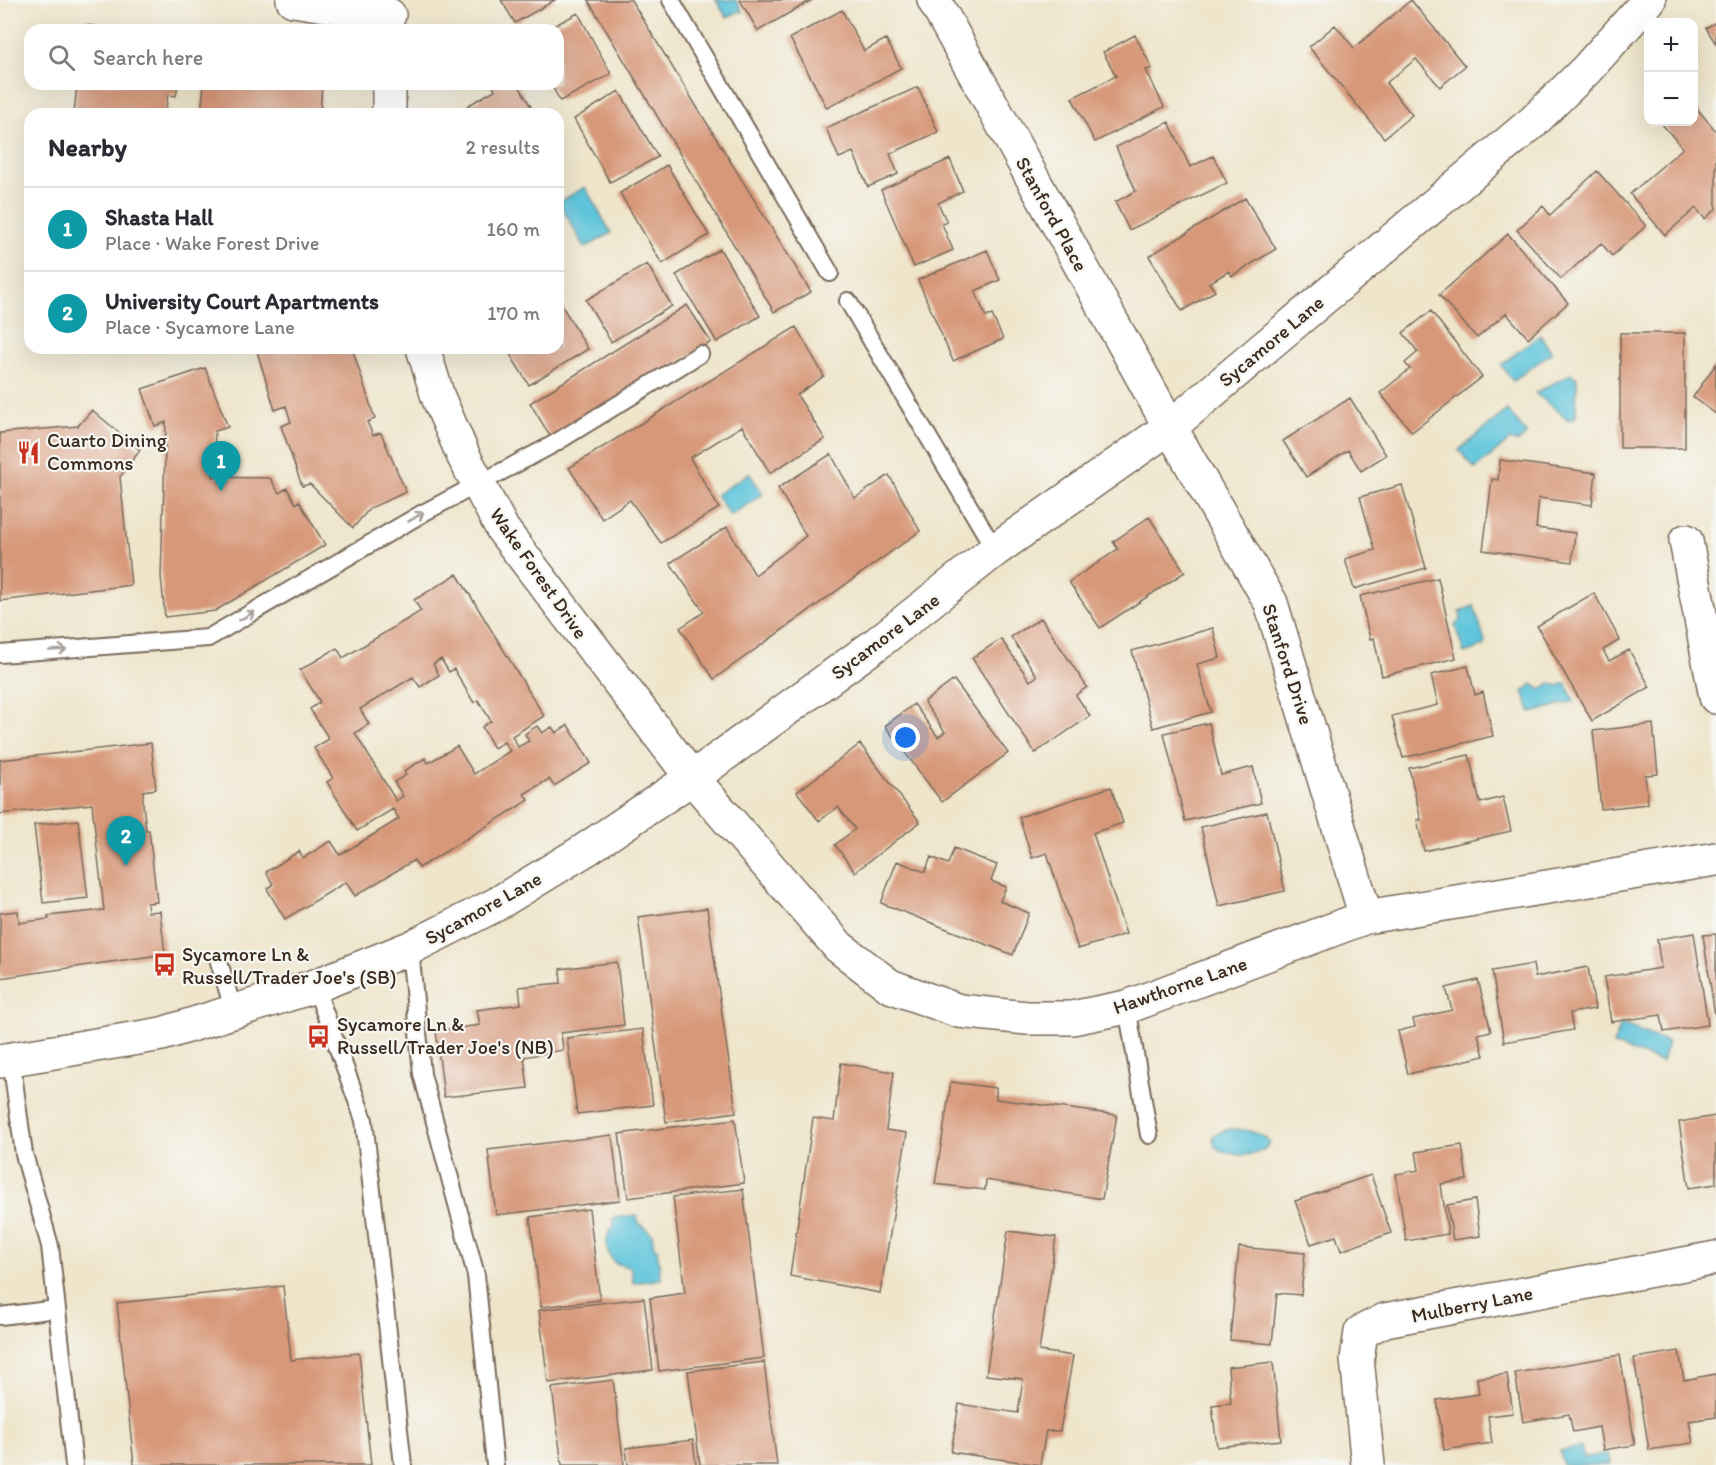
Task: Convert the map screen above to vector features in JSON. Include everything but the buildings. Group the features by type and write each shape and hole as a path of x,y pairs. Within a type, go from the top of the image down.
{"street":[{"path":"293,0 390,15"},
{"name":"Stanford Place","path":"934,0 1170,428"},
{"name":"Sycamore Lane","path":"6,1060 162,1034 315,986 410,948 505,899 585,850 692,778 875,645 995,550 1170,428 1533,122 1649,0"},
{"path":"389,90 389,108"},
{"name":"Wake Forest Drive","path":"425,354 438,397 479,486 503,530 692,778"},
{"name":"Stanford Drive","path":"1170,428 1272,603 1366,917"},
{"path":"1686,541 1716,697"},
{"name":"Hawthorne Lane","path":"692,778 839,947 891,986 960,1011 1027,1018 1072,1018 1127,1006 1366,917 1716,859"},
{"name":"Mulberry Lane","path":"1368,1465 1357,1359 1361,1332 1385,1320 1716,1258"}],"lane":[{"path":"671,0 830,273"},
{"path":"848,301 995,550"},
{"path":"0,654 208,638 423,513 479,486 552,445 700,354"},
{"path":"410,948 422,1074 476,1275 495,1465"},
{"path":"219,962 234,1012"},
{"path":"315,986 364,1120 403,1465"},
{"path":"1127,1006 1149,1134"},
{"path":"6,1060 24,1154 50,1246 74,1465"},
{"path":"0,1316 57,1310"}],"water":[{"path":"716,0 736,0 743,12 739,11 727,18"},
{"path":"585,187 611,233 585,248 564,211 564,199"},
{"path":"1540,335 1552,352 1513,381 1501,365"},
{"path":"1571,374 1577,378 1576,417 1569,420 1535,393"},
{"path":"1507,410 1527,434 1518,442 1510,440 1475,469 1459,450"},
{"path":"749,473 763,494 730,516 716,495"},
{"path":"1474,606 1485,641 1484,646 1464,653 1455,625 1461,621 1460,611"},
{"path":"1550,683 1558,686 1566,683 1574,701 1531,713 1523,691 1533,684 1541,690"},
{"path":"1621,1024 1668,1042 1662,1062 1613,1045"},
{"path":"1229,1129 1251,1132 1262,1136 1270,1143 1259,1152 1252,1154 1228,1153 1215,1147 1213,1138 1215,1134"},
{"path":"637,1215 638,1222 652,1234 654,1248 657,1248 661,1279 633,1283 631,1268 615,1263 607,1249 608,1235 614,1226 613,1218"},
{"path":"1581,1447 1584,1458 1608,1453 1610,1465 1563,1465 1560,1451"}],"place":[{"name":"Cuarto Dining Commons","path":"29,452"},
{"name":"Shasta Hall","path":"221,491"},
{"name":"University Court Apartments","path":"126,866"},
{"name":"Sycamore Ln & Russell/Trader Joe's (SB)","path":"164,965"},
{"name":"Sycamore Ln & Russell/Trader Joe's (NB)","path":"319,1036"}]}
